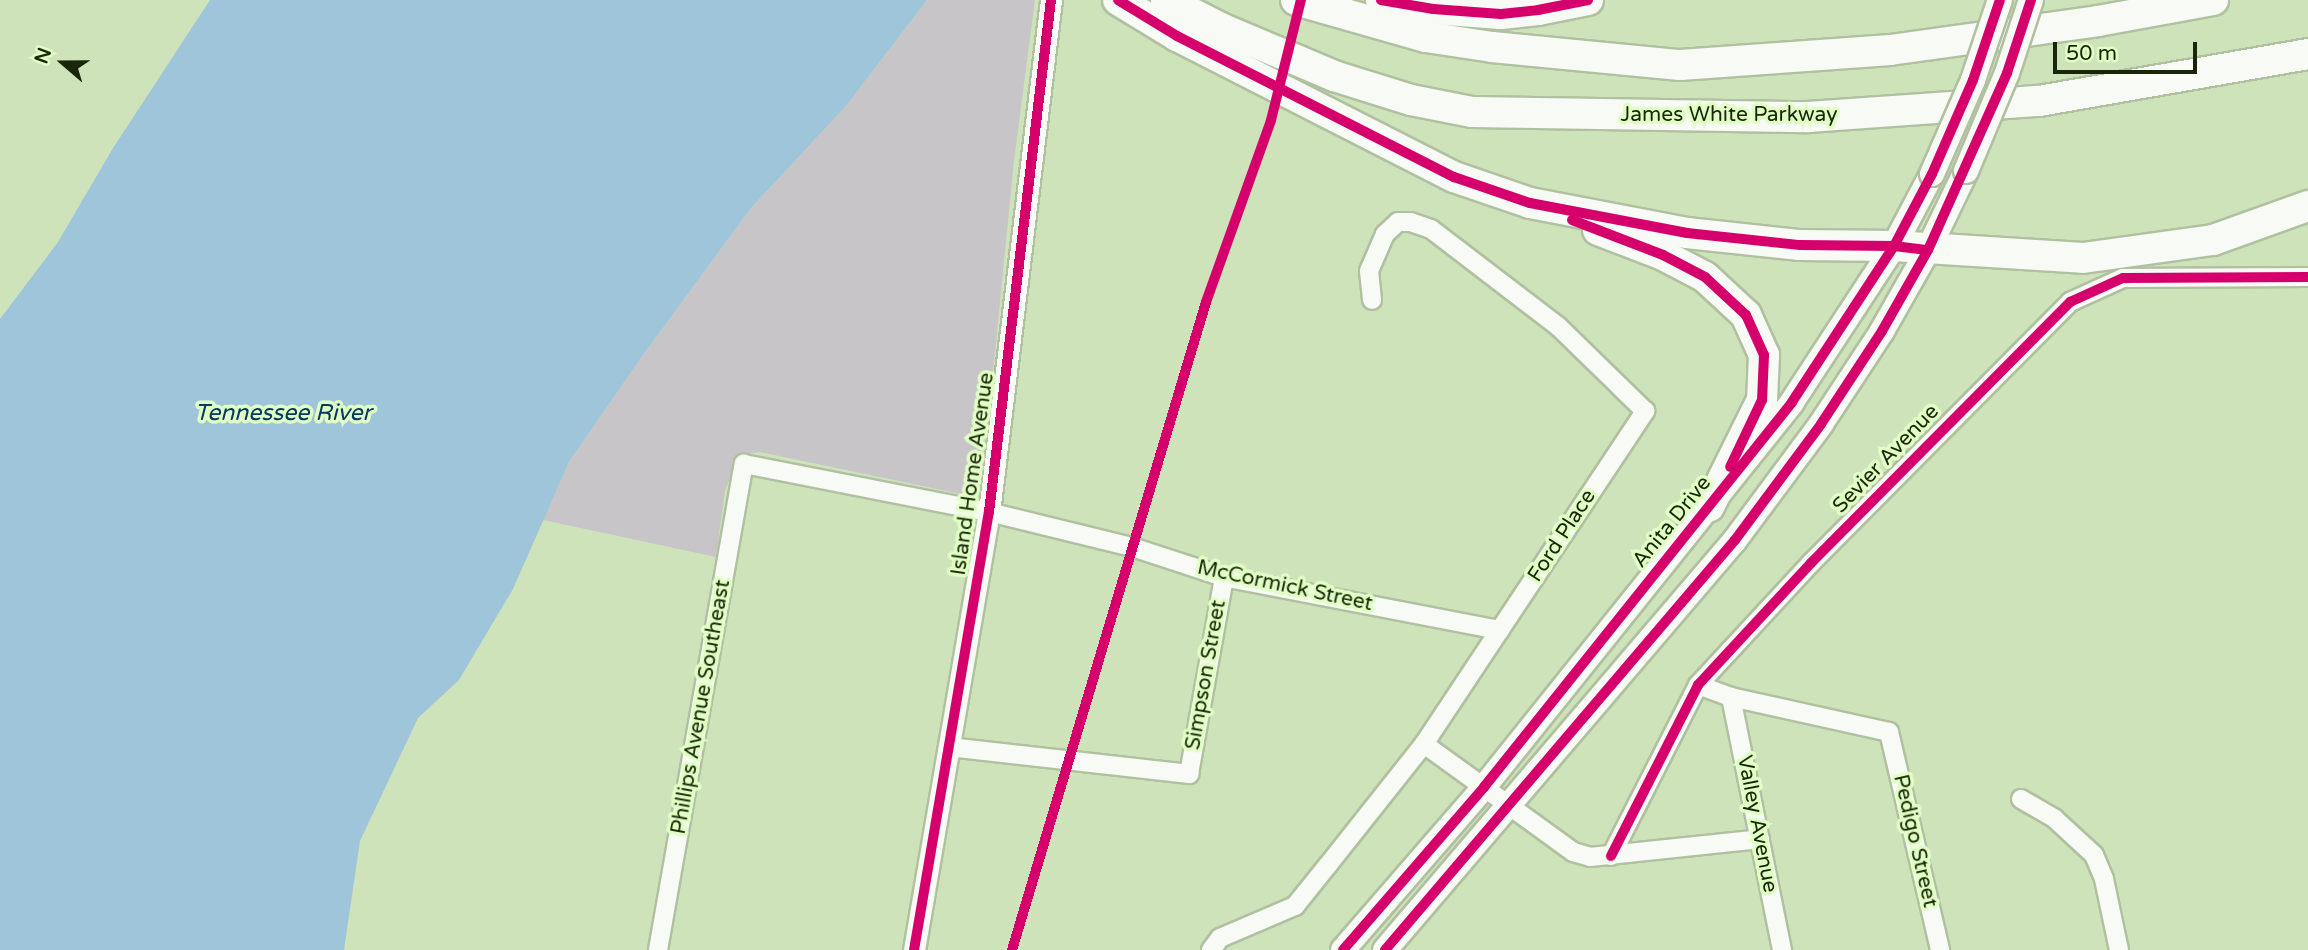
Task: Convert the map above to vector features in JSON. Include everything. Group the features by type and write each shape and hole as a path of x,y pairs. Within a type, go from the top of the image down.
{"highway":[{"path":"1118,0 1177,36 1454,177 1530,203 1663,255 1705,277 1746,315 1764,355 1762,400 1709,507"},
{"name":"James White Parkway","path":"1166,0 1297,62 1411,100 1472,112 1808,117 2039,101 2308,54"},
{"path":"1296,0 1429,23 1538,10 1588,0"},
{"path":"1381,0 1429,23 1504,49 1680,65 1890,50 2098,21 2213,0"},
{"path":"1530,203 1687,233 1800,245 1894,246 2083,258 2213,240 2308,206"}],"main road":[{"name":"Anita Drive","path":"1343,950 1484,787 1793,402 1894,246 1932,174 1973,80 2000,0"},
{"path":"1385,950 1735,540 1821,424 1882,331 1928,250 1966,171 2007,73 2031,0"}],"street":[{"name":"Island Home Avenue","path":"914,950 989,512 1051,0"},
{"name":"Ford Place","path":"1211,950 1220,938 1295,906 1424,744 1645,411 1559,327 1431,229 1411,222 1398,222 1385,234 1368,271 1372,300"},
{"name":"Sevier Avenue","path":"1611,856 1698,685 1811,563 2070,302 2123,278 2308,277"},
{"name":"McCormick Street","path":"744,464 989,512 1132,547 1224,577 1500,630"},
{"name":"Phillips Avenue Southeast","path":"658,950 744,464"},
{"name":"Simpson Street","path":"949,747 1189,774 1224,577"},
{"path":"1698,685 1731,697"},
{"name":"Pedigo Street","path":"1731,697 1889,732 1940,950"},
{"name":"Valley Avenue","path":"1731,697 1782,950"},
{"path":"1424,744 1573,852 1590,857 1760,839"},
{"path":"2021,799 2055,819 2094,855 2104,879 2119,950"}],"shaded area":[{"path":"927,0 1035,0 1014,161 992,383 975,497 760,452 739,455 725,491 716,557 543,520 569,462 643,355 751,208 846,106"}],"water":[{"name":"Tennessee River","path":"210,0 927,0 846,106 751,208 643,355 569,462 513,589 459,680 418,718 360,841 344,950 0,950 0,319 58,242 113,148"}],"cycle path":[{"path":"914,950 989,512 1051,0"},
{"path":"1118,0 1177,36 1454,177 1530,203 1687,233 1800,245 1894,246 1928,250"},
{"path":"1012,950 1206,302 1271,120 1301,0"},
{"path":"1381,0 1433,9 1501,14 1588,0"},
{"path":"1343,950 1484,787 1792,402 1894,246 1932,174 1973,80 2000,0"},
{"path":"1385,950 1735,540 1821,424 1882,331 1928,250 2007,73 2031,0"},
{"path":"1572,220 1663,255 1705,277 1746,315 1764,355 1762,400 1730,467"},
{"path":"1611,856 1698,685 1811,563 2070,302 2123,278 2308,277"}]}
